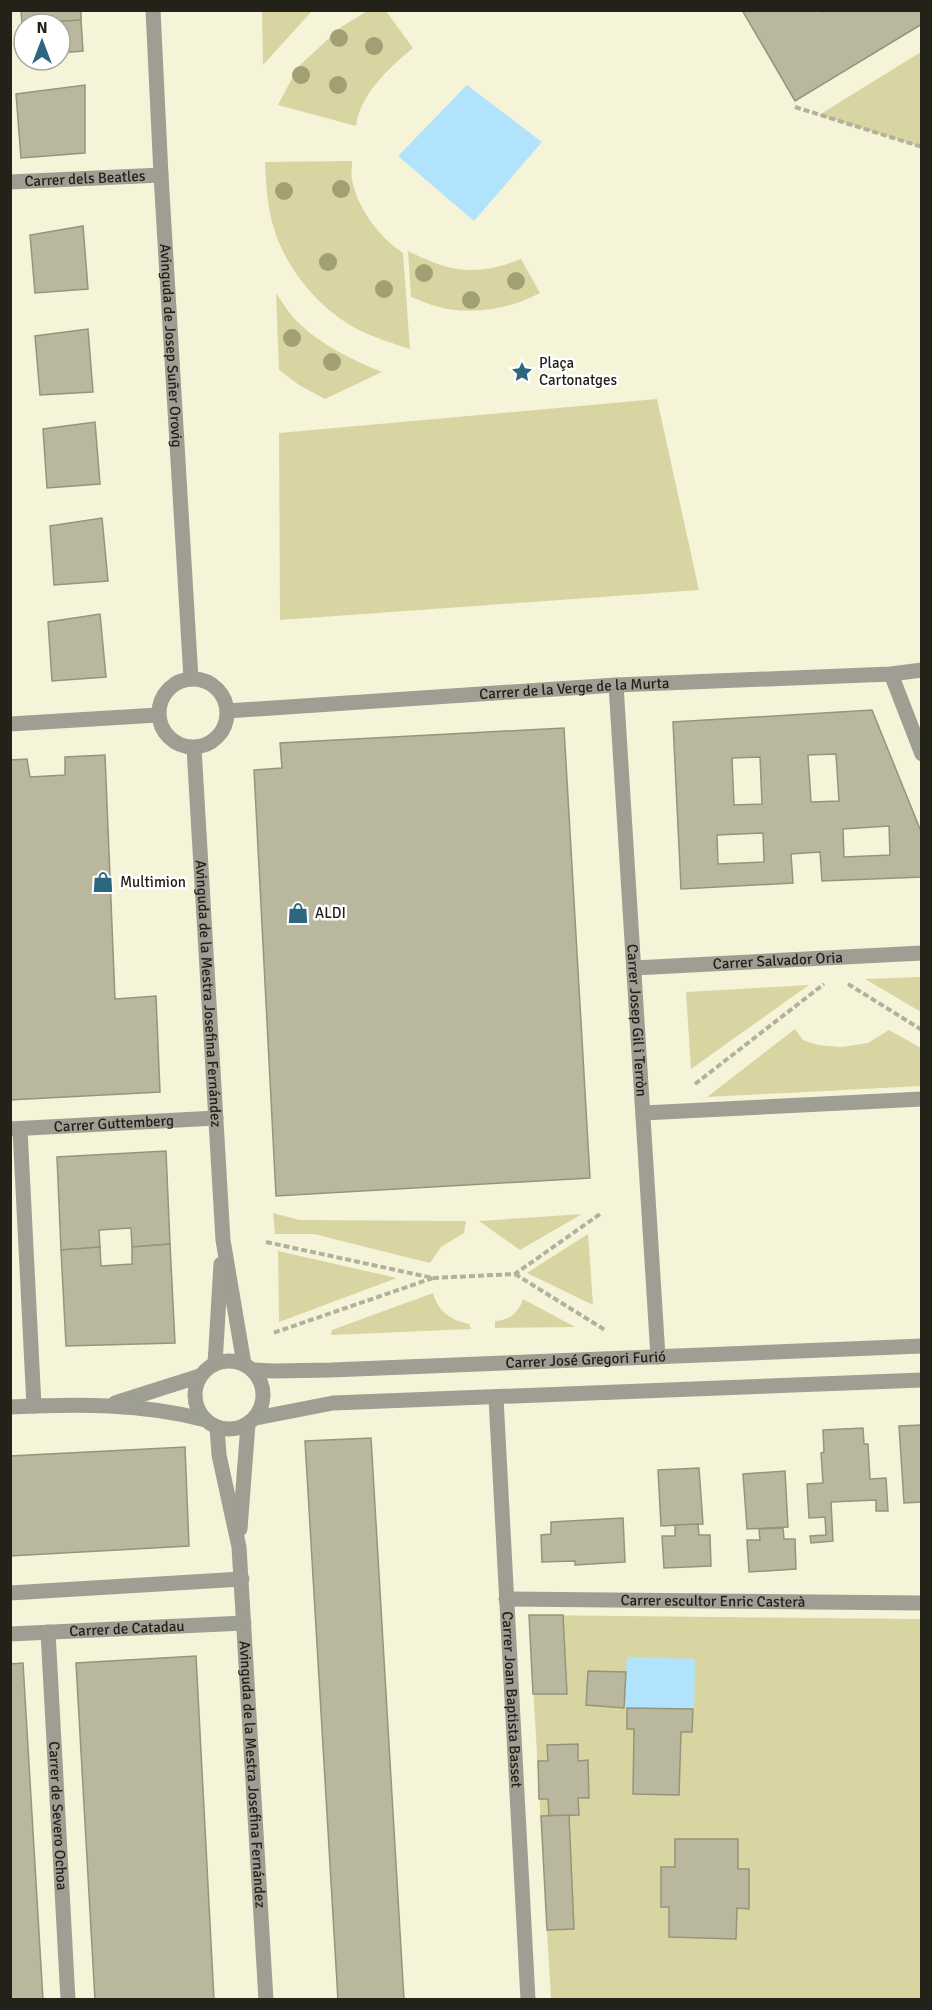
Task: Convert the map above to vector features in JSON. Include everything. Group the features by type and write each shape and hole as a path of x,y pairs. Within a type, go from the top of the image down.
{"street":[{"name":"Avinguda de Josep Suñer Orovig","path":"153,10 191,679"},
{"name":"Carrer dels Beatles","path":"10,182 161,175"},
{"name":"Carrer de la Verge de la Murta","path":"227,711 616,686 891,674 921,670"},
{"path":"891,674 921,754"},
{"path":"191,679 204,681 216,688 224,698 227,711 225,725 219,736 207,744 194,748 170,739 161,728 158,715 160,701 167,690 178,682 191,679"},
{"name":"Carrer Josep Gil i Terròn","path":"616,686 658,1357"},
{"path":"10,724 158,715"},
{"name":"Avinguda de la Mestra Josefina Fernández","path":"194,748 223,1240 215,1364"},
{"name":"Carrer Salvador Oria","path":"634,968 921,953"},
{"path":"643,1113 921,1099"},
{"name":"Carrer Guttemberg","path":"15,1129 216,1118"},
{"path":"15,1129 34,1406"},
{"name":"Avinguda de la Mestra Josefina Fernández","path":"223,1240 248,1367"},
{"name":"Carrer José Gregori Furió","path":"248,1367 274,1371 331,1370 921,1346"},
{"path":"109,1405 200,1376 215,1364 234,1361 248,1367 259,1378 263,1387 264,1398 252,1421"},
{"path":"200,1376 196,1385 196,1404 199,1413 211,1424"},
{"path":"10,1407 109,1405 174,1412 227,1430 252,1421 333,1403 921,1380"},
{"name":"Carrer Joan Baptista Basset","path":"496,1398 528,2000"},
{"name":"Avinguda de la Mestra Josefina Fernández","path":"239,1547 252,1421"},
{"name":"Avinguda de la Mestra Josefina Fernández","path":"211,1424 239,1547 266,2000"},
{"path":"10,1593 242,1579"},
{"name":"Carrer escultor Enric Casterà","path":"506,1599 921,1603"},
{"name":"Carrer de Catadau","path":"10,1634 244,1623"},
{"name":"Carrer de Severo Ochoa","path":"48,1632 68,2000"}],"path":[{"path":"795,107 921,147"},
{"path":"844,982 921,1030"},
{"path":"685,1110 684,1093 825,983"},
{"path":"266,1242 433,1278 515,1274 600,1214"},
{"path":"515,1274 605,1330"},
{"path":"273,1333 433,1278"}],"shaded area":[{"path":"265,10 311,12 263,65 262,13"},
{"path":"369,10 386,11 413,48 377,82 363,103 356,126 278,105 298,67 341,27"},
{"path":"921,52 921,147 819,115"},
{"path":"352,161 352,180 364,212 378,231 403,253 410,349 355,328 327,308 314,296 293,269 284,254 272,222 265,162"},
{"path":"408,251 437,264 463,270 490,268 521,259 540,293 518,303 483,310 447,309 433,305 411,297"},
{"path":"276,293 292,316 311,334 346,355 382,372 325,399 299,385 279,370"},
{"path":"657,399 699,590 280,620 279,433"},
{"path":"921,977 921,1012 865,979"},
{"path":"809,985 691,1069 686,992"},
{"path":"795,1029 803,1040 818,1045 841,1047 868,1043 889,1030 921,1048 921,1086 707,1097"},
{"path":"273,1213 300,1220 466,1221 464,1233 441,1247 430,1263 314,1234 275,1234"},
{"path":"582,1214 520,1250 479,1221"},
{"path":"588,1234 593,1305 527,1273"},
{"path":"278,1251 397,1278 279,1322"},
{"path":"433,1293 438,1305 446,1314 469,1324 471,1329 331,1335 332,1330"},
{"path":"523,1299 575,1327 495,1328 495,1321 513,1315"},
{"path":"529,1615 921,1619 921,1999 551,1999"}],"water":[{"path":"467,85 542,142 474,221 398,156"},
{"path":"627,1657 695,1659 694,1712 692,1709 624,1708"}],"building":[{"path":"21,10 81,10 81,20 72,21 72,12 21,12"},
{"path":"742,10 822,10 823,12 827,10 922,10 922,24 795,101"},
{"path":"81,20 83,51 72,52 72,21"},
{"path":"85,85 85,153 21,158 16,94"},
{"path":"83,226 88,289 35,293 30,235"},
{"path":"88,329 93,392 40,395 35,336"},
{"path":"95,422 100,484 47,488 43,429"},
{"path":"102,518 108,581 54,585 50,526"},
{"path":"100,614 106,677 52,681 48,622"},
{"path":"872,710 922,834 922,877 822,881 820,852 791,854 793,883 681,889 673,722","holes":["836,754 839,801 811,802 808,755","760,757 762,804 734,805 732,758","889,826 890,855 844,857 843,829","763,833 764,862 718,864 717,835"]},
{"path":"564,728 590,1178 276,1196 254,770 282,768 280,743"},
{"path":"105,755 115,999 156,996 160,1092 10,1100 10,760 27,759 30,777 65,775 65,757"},
{"path":"166,1151 170,1244 132,1247 131,1228 99,1230 100,1247 61,1250 57,1157"},
{"path":"170,1244 175,1343 66,1346 61,1250 100,1247 101,1266 132,1264 132,1247"},
{"path":"922,1425 922,1502 904,1503 899,1426"},
{"path":"863,1428 864,1444 868,1444 870,1479 886,1478 888,1511 876,1511 876,1500 831,1502 833,1541 811,1543 810,1536 826,1535 825,1517 809,1518 807,1484 823,1483 821,1453 824,1452 823,1430"},
{"path":"371,1438 404,2000 338,2000 305,1441"},
{"path":"185,1447 189,1546 10,1556 10,1456"},
{"path":"699,1468 703,1524 661,1526 658,1470"},
{"path":"785,1471 788,1527 747,1529 743,1474"},
{"path":"623,1518 625,1562 575,1565 575,1561 542,1562 541,1535 551,1534 551,1522"},
{"path":"698,1524 699,1535 710,1535 711,1566 664,1568 662,1536 675,1536 675,1525"},
{"path":"783,1528 784,1539 795,1539 796,1569 749,1572 747,1540 760,1540 759,1529"},
{"path":"529,1615 563,1615 567,1694 533,1694"},
{"path":"196,1656 214,2000 95,2000 76,1663"},
{"path":"23,1663 43,2000 10,2000 10,1664"},
{"path":"588,1671 626,1672 624,1708 586,1705"},
{"path":"627,1708 693,1709 692,1732 681,1732 679,1795 633,1794 634,1729 627,1729"},
{"path":"578,1744 578,1761 588,1760 589,1798 578,1798 579,1815 549,1816 548,1799 539,1799 538,1761 548,1761 547,1745"},
{"path":"569,1815 574,1929 547,1930 541,1816"},
{"path":"675,1839 738,1839 738,1869 749,1869 749,1909 737,1908 736,1939 669,1937 669,1907 661,1907 661,1867 675,1867"}],"place":[{"name":"Plaça Cartonatges","path":"522,372"},
{"name":"Multimion","path":"103,882"},
{"name":"ALDI","path":"298,913"}]}
